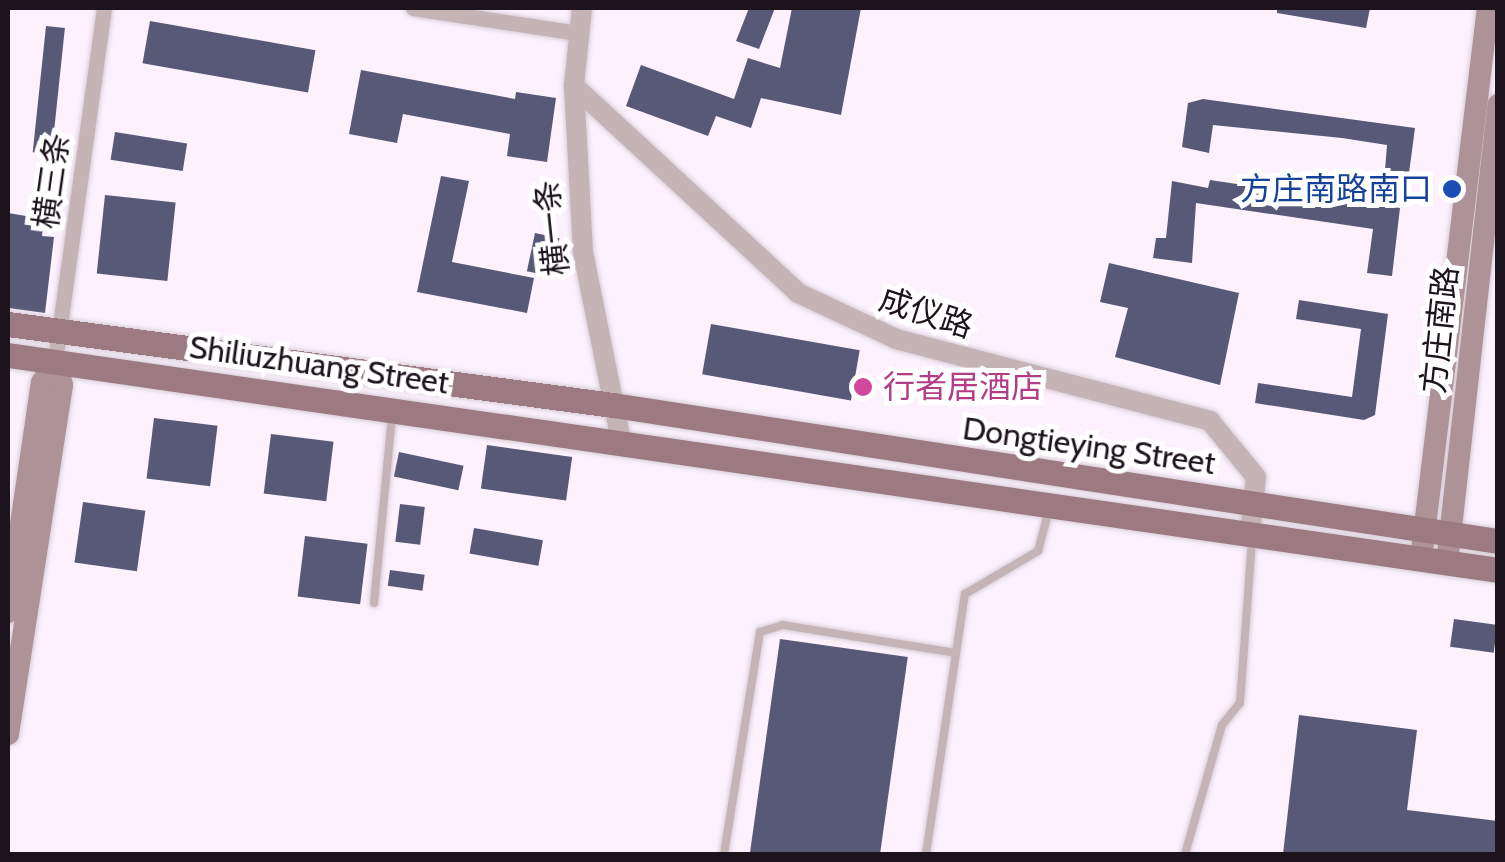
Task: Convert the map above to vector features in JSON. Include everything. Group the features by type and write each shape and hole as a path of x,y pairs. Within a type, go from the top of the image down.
{"main road":[{"path":"1434,561 1489,78 1488,8"},
{"name":"方庄南路","path":"1438,531 1498,105"},
{"name":"Shiliuzhuang Street","path":"8,324 613,406"},
{"name":"Shiliuzhuang Street","path":"8,355 621,440"},
{"path":"8,612 42,383 55,361"},
{"path":"8,734 62,386 55,361"},
{"name":"Dongtieying Street","path":"613,406 908,455 1253,501 1498,541"},
{"name":"Dongtieying Street","path":"621,440 1498,570"}],"street":[{"name":"横三条","path":"55,361 104,8"},
{"path":"412,8 578,34"},
{"name":"横一条","path":"582,8 574,86 583,252 621,440"},
{"name":"成仪路","path":"574,86 798,294 896,338 1210,422 1256,477 1250,534"}],"lane":[{"path":"374,603 393,407"},
{"path":"926,854 965,594 1038,552 1050,503"},
{"path":"1185,854 1222,725 1240,703 1255,548 1250,534"},
{"path":"724,854 760,632 783,625 956,653"}],"building":[{"path":"749,8 775,8 759,49 736,41"},
{"path":"792,8 861,8 841,115 761,98 751,128 716,116 708,136 626,106 641,65 734,99 748,58 780,68"},
{"path":"1277,8 1370,8 1366,28 1277,13"},
{"path":"150,21 315,50 308,93 143,63"},
{"path":"46,26 65,28 52,154 33,152"},
{"path":"361,70 515,99 516,92 556,98 547,162 507,156 510,134 403,114 397,143 349,134"},
{"path":"1203,99 1415,128 1409,173 1385,170 1387,145 1342,138 1213,125 1209,153 1182,147 1188,103"},
{"path":"115,132 187,143 183,171 111,160"},
{"path":"441,176 469,181 452,262 534,278 527,313 417,292"},
{"path":"1210,180 1400,208 1392,276 1367,273 1373,229 1196,203 1192,263 1153,258 1156,238 1166,238 1172,181 1208,188"},
{"path":"105,195 176,202 167,281 97,274"},
{"path":"8,213 44,219 42,236 54,237 45,313 8,308"},
{"path":"535,233 559,238 551,276 527,271"},
{"path":"1109,263 1239,293 1220,385 1115,357 1128,308 1100,302"},
{"path":"1299,300 1388,314 1375,415 1364,420 1255,403 1258,383 1352,397 1361,329 1296,319"},
{"path":"711,324 860,350 851,400 702,374"},
{"path":"154,418 218,426 210,486 147,479"},
{"path":"271,434 334,442 326,501 264,494"},
{"path":"487,445 572,457 566,501 481,489"},
{"path":"399,452 464,466 458,490 394,476"},
{"path":"83,502 145,511 137,571 75,562"},
{"path":"400,504 425,507 420,545 395,542"},
{"path":"474,528 543,540 538,566 469,554"},
{"path":"305,536 368,544 360,604 298,597"},
{"path":"390,570 425,575 422,591 388,586"},
{"path":"1454,619 1498,625 1494,653 1450,647"},
{"path":"780,639 908,657 880,854 750,854"},
{"path":"1299,715 1417,730 1407,810 1498,821 1498,854 1283,854"}],"place":[{"name":"方庄南路南口","path":"1452,189"},
{"name":"行者居酒店","path":"863,387"}]}
